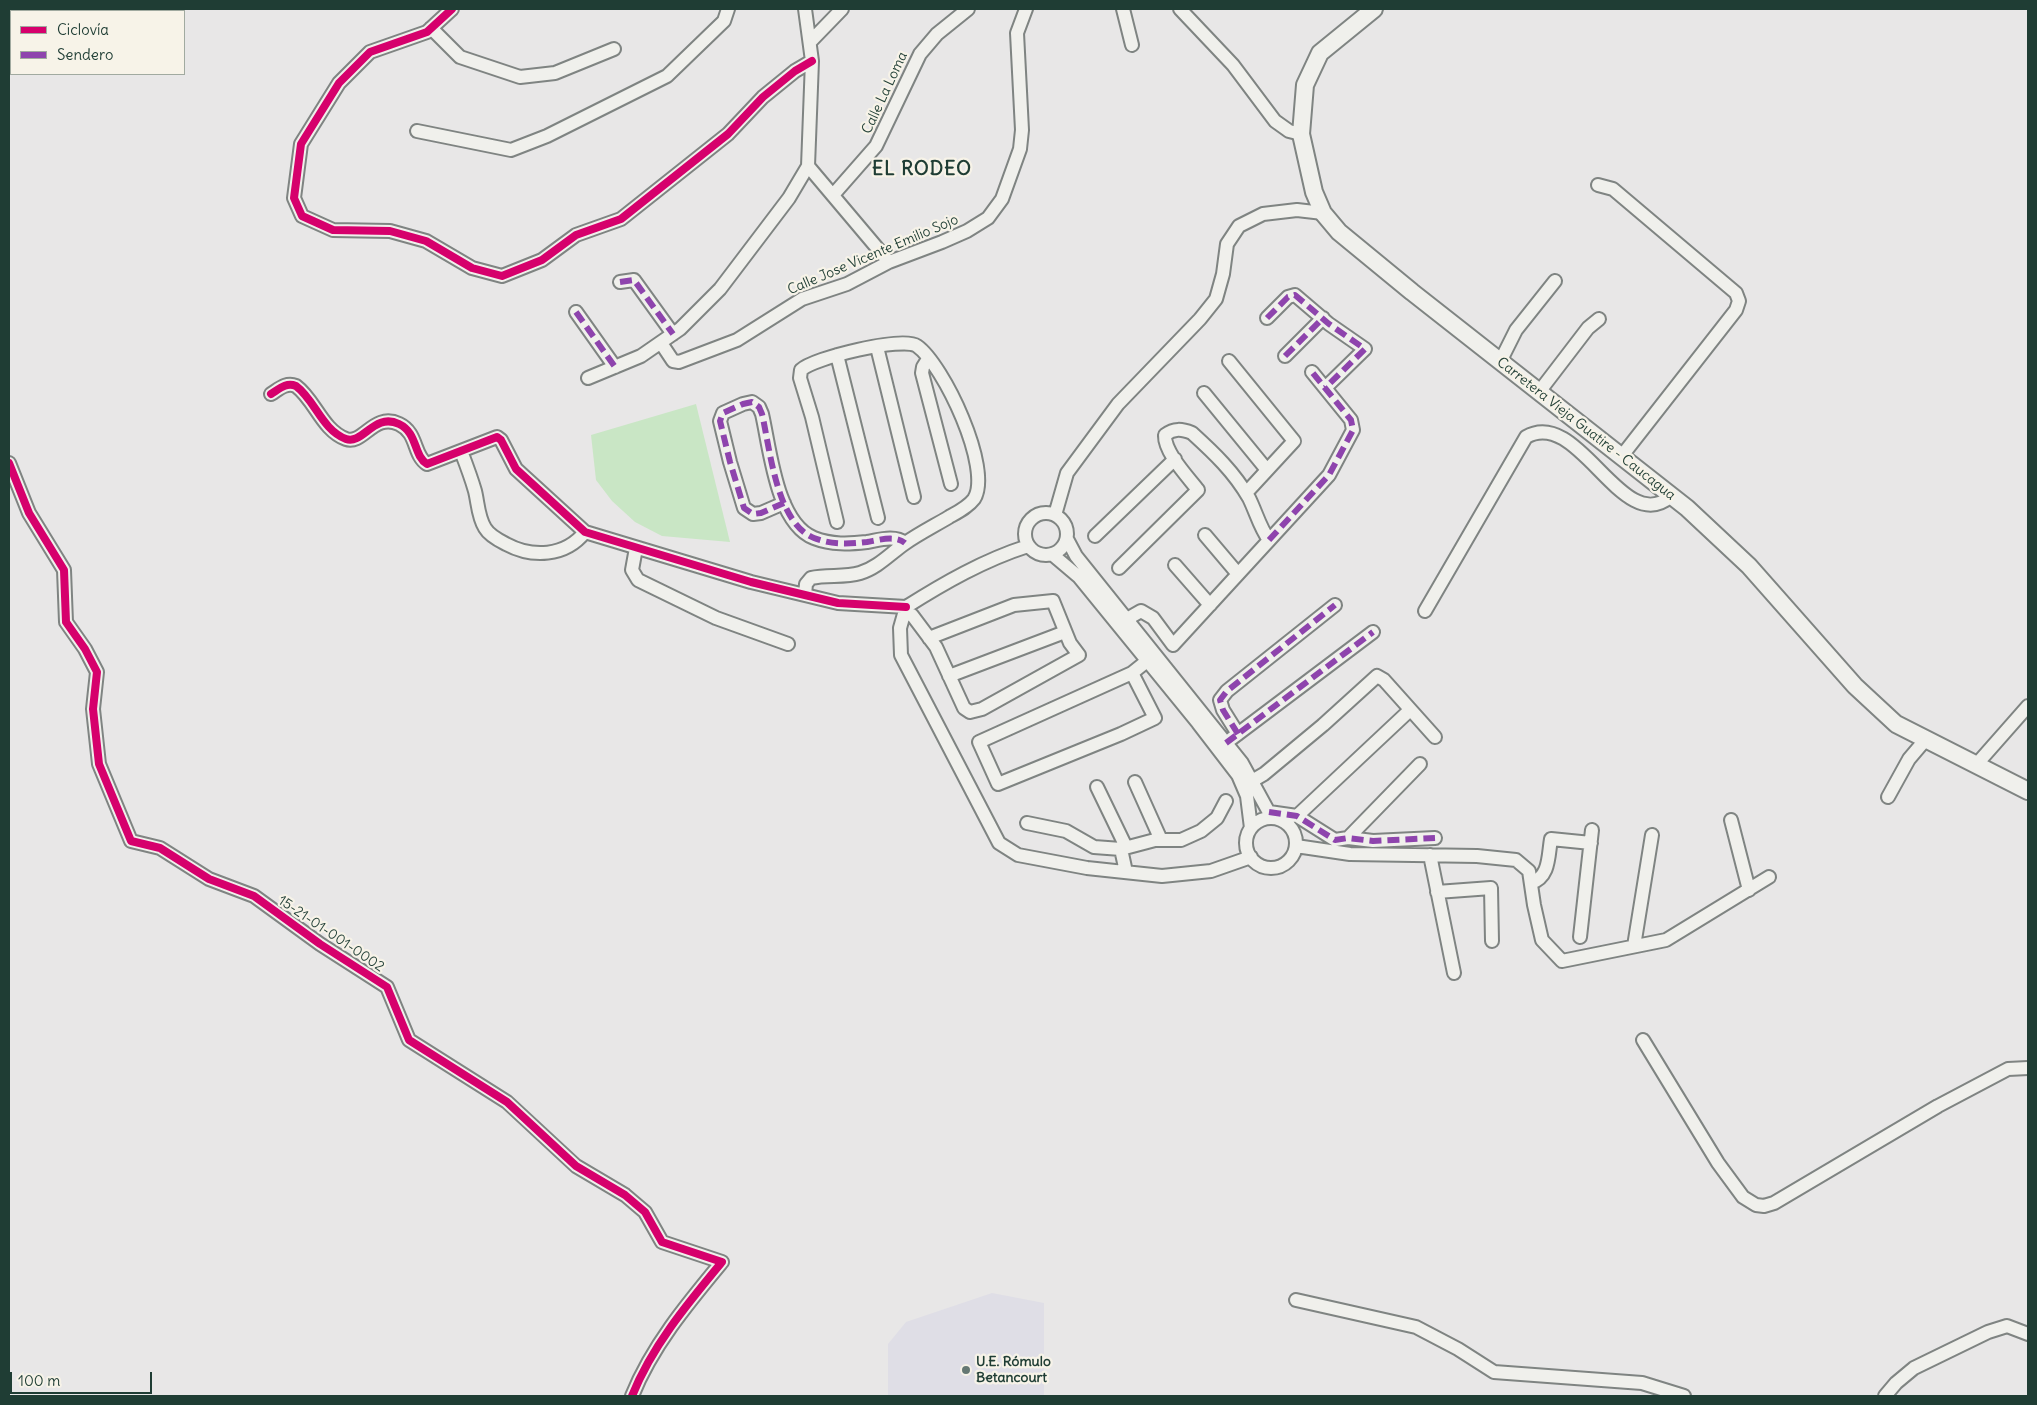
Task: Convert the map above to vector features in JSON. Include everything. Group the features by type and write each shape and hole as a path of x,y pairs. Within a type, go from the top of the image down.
{"main road":[{"name":"Carretera Vieja Guatire - Caucagua","path":"1374,9 1320,53 1305,85 1301,134 1314,192 1323,213 1339,232 1500,362 1671,496 1749,566 1855,686 1896,724 2028,792"}],"street":[{"path":"452,9 427,32 370,52 339,83 301,144 294,198 302,216 333,230 390,231 426,241 472,268 502,276 542,260 576,235 621,219 728,134 763,97 795,71 812,61"},
{"path":"417,131 511,150 547,136 667,76 724,21 728,9"},
{"path":"588,378 641,356 673,334 720,289 789,198 808,166 812,61 805,9"},
{"path":"810,41 842,9"},
{"name":"Calle La Loma","path":"833,195 876,146 920,54 937,34 968,9"},
{"name":"Calle Jose Vicente Emilio Sojo","path":"661,342 673,361 678,362 737,340 802,299 847,284 889,262 968,231 988,218 1002,199 1021,140 1018,33 1026,9"},
{"path":"1123,9 1132,45"},
{"path":"1180,9 1224,55 1276,121 1289,131 1301,134"},
{"path":"431,28 460,57 520,78 555,73 614,49"},
{"path":"808,166 889,262"},
{"path":"1598,185 1613,189 1736,293 1740,301 1736,310 1622,457"},
{"path":"1055,515 1067,474 1118,404 1200,320 1216,299 1223,274 1227,244 1239,226 1263,214 1297,210 1323,213"},
{"path":"620,282 634,280 673,334"},
{"path":"1500,362 1516,330 1555,281"},
{"path":"1267,318 1288,297 1295,295 1365,349 1325,388"},
{"path":"576,312 615,367"},
{"path":"1285,356 1323,318"},
{"path":"1539,392 1588,328 1599,319"},
{"path":"805,595 806,584 811,578 853,574 868,570 905,543 967,506 974,498 978,487 977,461 968,430 943,380 919,348 912,343 902,342 837,355 809,364 801,370 799,375 837,522"},
{"path":"877,347 914,497"},
{"path":"837,355 878,518"},
{"path":"928,359 922,373 951,484"},
{"path":"1229,361 1294,441 1246,493"},
{"path":"1127,619 1141,611 1153,618 1173,645 1329,475 1353,430 1352,420 1312,372"},
{"path":"271,394 285,385 292,384 296,386 325,422 338,434 349,440 357,439 370,428 383,422 398,423 411,434 422,459 427,464 493,437 500,438 516,469 585,532 751,582 838,603 905,611 912,615 929,638 936,647 964,708 970,712 982,709 1079,655 1065,632 1053,601 1014,605 929,638"},
{"path":"1204,393 1267,470"},
{"path":"784,503 761,513 753,514 744,508 720,421 723,413 752,402 761,410 776,477 784,503 798,525 812,537 843,544 894,539 905,543"},
{"path":"1119,568 1198,490 1170,452 1164,440 1165,435 1171,430 1184,430 1192,433 1232,472 1246,493 1264,534 1269,540"},
{"path":"1425,611 1526,437 1535,432 1554,433 1568,442 1628,495 1641,504 1653,506 1665,502 1671,496"},
{"path":"461,451 483,524 487,531 497,539 518,550 544,554 571,545 585,532"},
{"path":"1095,536 1175,459"},
{"name":"15-21-01-001-0002","path":"9,463 29,514 64,570 66,622 84,649 96,672 93,709 100,764 131,841 160,848 210,879 254,896 320,944 387,987 409,1040 507,1102 576,1166 625,1194 645,1212 662,1242 722,1262 690,1300 670,1329 646,1366 632,1396"},
{"path":"1067,539 1064,546 1053,555 1039,555 1028,546 1024,533 1029,520 1041,513 1055,515 1065,524 1067,539 1076,556 1242,763 1271,815 1292,830 1296,846 1288,861 1281,866 1273,868 1264,867 1257,863 1251,857 1246,842 1251,828 1257,822 1271,815 1297,816 1335,840 1348,838 1373,842 1436,838"},
{"path":"1205,536 1238,574"},
{"path":"1028,546 1000,555 931,591 905,611 900,628 901,655 1000,843 1018,855 1087,868 1162,876 1211,871 1251,857"},
{"path":"636,548 632,570 638,580 716,618 788,644"},
{"path":"1053,555 1079,577 1238,775 1247,796 1251,828"},
{"path":"1175,565 1210,605"},
{"path":"1238,734 1223,710 1220,700 1227,691 1335,605"},
{"path":"949,676 1065,632"},
{"path":"1226,743 1373,632"},
{"path":"1132,673 1155,718 1121,734 998,784 979,742 1132,673 1147,661"},
{"path":"1252,781 1264,774 1323,725 1377,676 1384,680 1435,737"},
{"path":"1976,765 2028,706"},
{"path":"1297,816 1410,710"},
{"path":"1888,797 1909,759 1926,739"},
{"path":"1348,838 1420,764"},
{"path":"1135,782 1161,840"},
{"path":"1097,788 1124,848 1126,872"},
{"path":"1027,823 1066,831 1094,847 1124,848 1161,840 1181,840 1201,831 1217,818 1226,801"},
{"path":"1731,820 1749,890"},
{"path":"1580,937 1592,830"},
{"path":"1634,946 1652,835"},
{"path":"1531,883 1539,880 1545,872 1551,839 1591,843"},
{"path":"1296,846 1350,854 1476,856 1516,860 1529,871 1542,940 1562,961 1666,940 1769,878"},
{"path":"1430,855 1454,973"},
{"path":"1437,892 1491,888 1492,941"},
{"path":"1643,1040 1718,1163 1743,1197 1756,1205 1764,1206 1774,1203 1938,1106 2008,1069 2028,1068"},
{"path":"1296,1300 1416,1327 1458,1349 1494,1372 1642,1383 1684,1396"},
{"path":"1885,1396 1896,1383 1914,1368 1988,1332 2007,1326 2028,1334"}],"shaded area":[{"name":"U.E. Rómulo Betancourt","path":"992,1293 1044,1303 1044,1396 888,1396 888,1344 906,1322"}],"green space":[{"path":"696,404 730,542 662,536 635,522 612,501 596,480 591,435"}],"marked path":[{"path":"620,282 634,280 673,334"},
{"path":"1267,318 1288,297 1295,295 1329,324 1365,349 1325,388"},
{"path":"576,312 615,367"},
{"path":"1285,356 1323,318"},
{"path":"1269,540 1329,475 1353,430 1351,420 1312,372"},
{"path":"784,503 761,513 753,514 744,508 720,421 723,413 752,402 759,407 772,464 783,501 791,517 801,530 814,538 834,543 867,542 882,539 897,539 905,543"},
{"path":"1238,734 1223,710 1220,700 1227,691 1335,605"},
{"path":"1226,743 1373,632"},
{"path":"1269,812 1297,816 1335,840 1348,838 1373,841 1435,838"}],"cycle path":[{"path":"452,9 427,32 370,52 339,83 301,144 294,198 302,216 333,230 390,231 426,241 472,268 502,276 542,260 576,235 621,219 728,134 763,97 795,71 812,61"},
{"path":"271,394 286,385 296,386 303,392 331,429 346,439 358,438 383,422 390,421 399,424 413,438 419,455 427,464 497,437 501,440 516,469 585,532 751,582 838,603 906,607"},
{"path":"9,463 29,513 64,570 66,622 85,649 97,672 93,709 99,764 131,841 160,848 209,879 254,896 320,944 387,987 409,1040 507,1102 576,1166 625,1195 645,1212 662,1242 722,1262 660,1342 632,1396"}],"place":[{"name":"U.E. Rómulo Betancourt","path":"966,1370"}],"district":[{"name":"EL RODEO","path":"922,170"}]}
